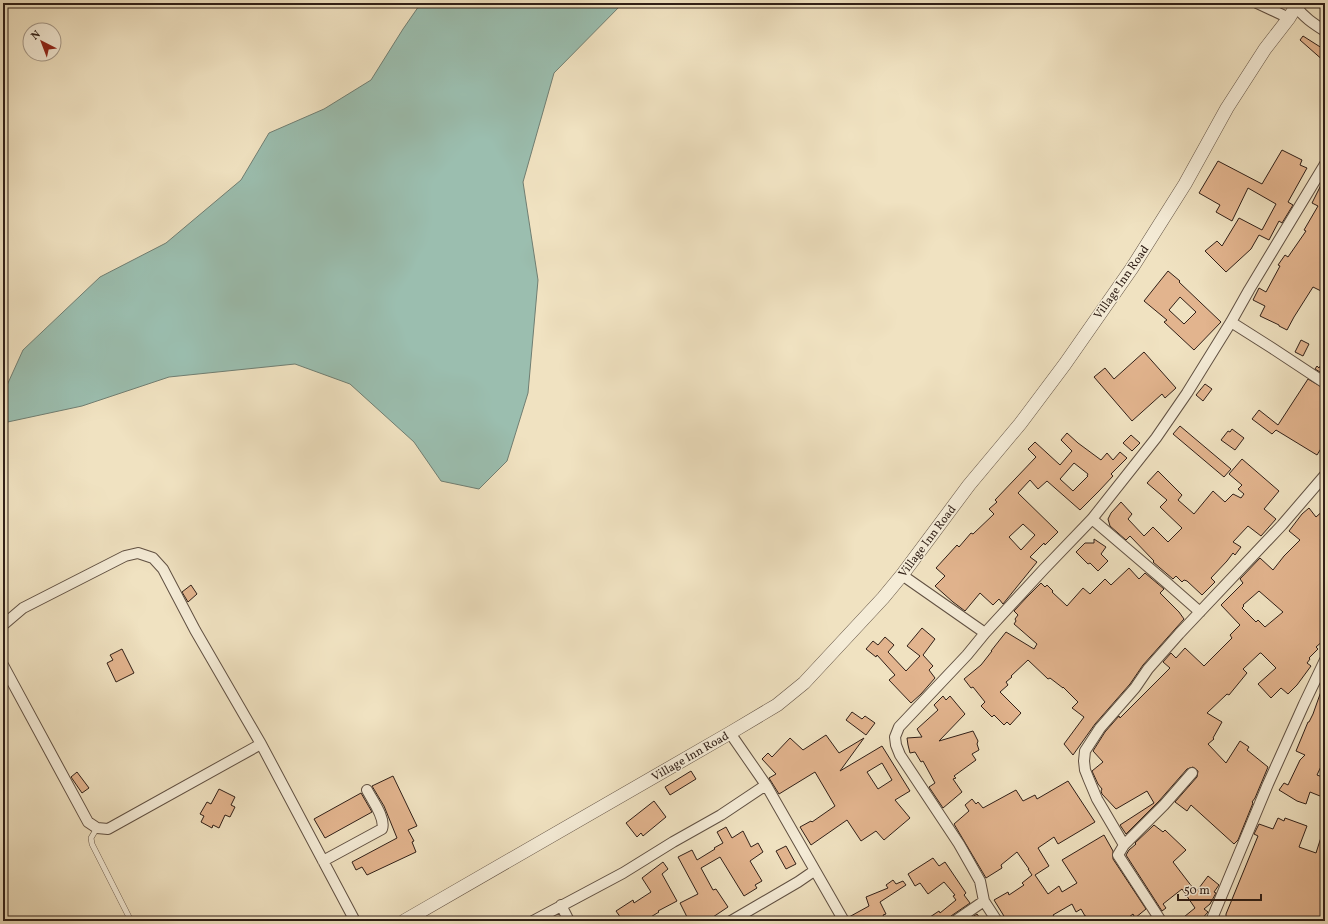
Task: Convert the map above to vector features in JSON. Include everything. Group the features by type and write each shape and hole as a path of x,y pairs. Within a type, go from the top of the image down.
{"street":[{"path":"1257,3 1289,18"},
{"path":"1297,4 1302,14 1325,31"},
{"name":"Village Inn Road","path":"404,921 730,733 777,705 804,683 883,598 902,575 969,485 1020,424 1064,364 1132,268 1185,184 1231,101 1265,49 1289,18 1297,4"},
{"path":"997,921 984,901 980,881 959,844 900,755 895,737 899,727 1092,519 1156,438 1187,393 1231,322 1266,260 1325,164"},
{"path":"1231,322 1325,383"},
{"path":"1124,845 1097,799 1089,780 1085,770 1085,751 1100,728 1135,688 1148,669 1282,525 1325,476"},
{"path":"1092,519 1200,612"},
{"path":"3,625 23,608 125,556 138,553 153,558 163,569 195,630 261,744 355,921"},
{"path":"902,575 985,633"},
{"path":"1211,921 1268,784 1325,660"},
{"path":"3,665 88,822 97,828 108,829 261,744"},
{"path":"730,733 766,785 844,921"},
{"path":"1161,921 1118,855 1124,845 1164,805 1192,773"},
{"path":"533,921 623,873 673,842 721,815 766,785"},
{"path":"324,861 382,829 384,824 367,790"},
{"path":"731,921 814,871"},
{"path":"955,921 984,901"},
{"path":"561,905 569,921"}],"lane":[{"path":"97,828 91,838 92,844 129,916 129,921"}],"shaded area":[{"path":"421,3 623,3 554,73 523,182 538,280 528,393 507,461 479,489 441,481 414,442 350,384 295,364 169,377 82,406 3,423 3,394 23,350 100,277 166,243 241,180 269,133 324,109 371,80"}],"building":[{"path":"1303,36 1325,50 1325,62 1300,40"},
{"path":"1282,150 1302,160 1300,165 1307,168 1288,202 1293,205 1282,223 1279,221 1269,240 1259,235 1251,249 1226,272 1205,251 1217,241 1222,246 1239,218 1262,230 1276,204 1248,188 1232,221 1216,212 1220,205 1199,193 1218,161 1262,184"},
{"path":"1325,177 1325,293 1313,287 1287,330 1260,316 1265,306 1253,300 1259,288 1266,292 1280,266 1278,265 1285,255 1288,257 1306,231 1304,230 1318,206 1312,203"},
{"path":"1168,271 1221,322 1194,350 1164,322 1167,320 1144,301","holes":["1180,297 1196,312 1184,324 1169,310"]},
{"path":"1301,340 1309,344 1303,356 1295,352"},
{"path":"1144,352 1176,388 1165,398 1162,394 1132,421 1094,377 1105,368 1114,379"},
{"path":"1325,358 1325,375 1315,369 1317,366 1319,368"},
{"path":"1308,379 1325,389 1325,442 1317,455 1276,430 1272,434 1252,419 1259,410 1278,425"},
{"path":"1205,384 1212,389 1203,401 1196,395"},
{"path":"1180,426 1231,469 1224,477 1173,434"},
{"path":"1232,429 1244,438 1235,450 1221,440 1228,431 1230,432"},
{"path":"1067,433 1101,460 1107,453 1113,460 1120,452 1127,458 1111,474 1113,476 1080,510 1047,481 1038,489 1030,480 1018,493 1058,532 1030,557 1037,562 1003,604 999,599 993,605 980,593 965,611 935,586 945,576 936,568 957,545 959,547 971,533 973,534 994,514 989,509 997,502 995,500 1036,457 1028,449 1035,442 1060,465 1072,451 1061,440","holes":["1074,463 1088,474 1088,476 1073,491 1060,479","1023,524 1035,535 1021,550 1009,537"]},
{"path":"1131,435 1140,443 1132,451 1123,443"},
{"path":"1242,459 1279,491 1264,509 1276,519 1261,536 1248,526 1233,542 1241,547 1235,555 1233,553 1211,578 1215,582 1202,595 1187,581 1184,580 1182,582 1176,576 1173,579 1153,562 1154,561 1130,536 1126,540 1110,526 1108,519 1111,513 1121,502 1132,514 1128,519 1144,536 1153,527 1168,542 1182,528 1160,507 1167,500 1147,483 1158,471 1182,495 1178,500 1194,514 1213,491 1225,502 1233,494 1241,498 1244,494 1238,489 1242,485 1229,474"},
{"path":"1309,508 1316,517 1325,509 1325,639 1316,647 1318,649 1309,658 1310,659 1307,663 1311,666 1297,685 1288,694 1281,688 1271,698 1258,684 1276,668 1260,653 1243,669 1247,673 1229,695 1227,694 1207,713 1222,722 1213,738 1214,739 1208,744 1226,763 1240,741 1249,747 1247,750 1268,767 1252,802 1253,803 1238,840 1234,844 1191,805 1187,811 1175,802 1197,777 1198,771 1193,767 1187,769 1159,801 1126,834 1120,825 1154,803 1147,791 1116,809 1102,794 1102,789 1092,771 1103,762 1093,751 1105,732 1119,716 1120,718 1170,668 1163,662 1171,653 1176,658 1185,648 1204,666 1232,638 1230,635 1240,625 1221,605 1243,583 1240,579 1260,558 1273,570 1300,540 1289,531 1302,514","holes":["1259,591 1283,612 1265,627 1258,620 1256,622 1242,608 1244,606 1243,605"]},
{"path":"1094,539 1106,547 1101,554 1108,561 1098,571 1090,563 1088,564 1076,552 1085,543 1094,543"},
{"path":"1129,568 1139,579 1145,573 1164,589 1160,593 1184,619 1143,665 1130,684 1095,724 1073,755 1064,744 1084,717 1072,708 1078,702 1063,687 1050,678 1048,679 1028,660 1011,676 1012,677 1006,682 1008,685 1000,692 1021,713 1010,725 1007,722 1004,725 994,715 992,717 981,706 985,702 973,687 971,688 964,679 981,665 1006,632 1034,649 1037,644 1014,624 1018,615 1014,611 1041,583 1045,587 1047,585 1053,591 1052,592 1067,606 1083,588 1090,594 1105,579 1111,585"},
{"path":"191,585 197,594 188,602 182,592"},
{"path":"922,628 935,639 923,655 933,666 929,670 935,678 911,703 889,680 895,675 877,655 876,657 866,649 873,641 878,645 885,637 894,645 888,652 906,671 920,656 907,646"},
{"path":"122,649 134,673 116,682 107,663 113,660 110,655"},
{"path":"1324,683 1325,758 1317,775 1325,778 1325,798 1310,792 1306,804 1297,801 1279,790 1284,783 1288,785 1300,760 1305,755 1296,751 1308,722 1313,714"},
{"path":"943,696 946,700 950,696 965,714 939,741 973,731 978,741 977,744 979,750 972,754 976,760 954,776 956,778 953,779 962,792 943,808 929,787 935,783 923,761 921,762 915,752 910,753 907,738 922,737 917,729 938,710 934,705"},
{"path":"852,712 862,719 865,716 875,723 866,735 846,720"},
{"path":"826,735 839,753 864,738 840,771 882,746 910,791 895,800 910,818 884,840 876,831 861,841 847,820 811,845 800,827 811,821 812,822 835,806 815,772 779,794 769,778 776,774 762,759 768,753 772,757 790,738 803,750","holes":["882,763 892,780 878,789 867,772"]},
{"path":"691,771 696,779 670,795 665,787"},
{"path":"77,772 89,788 82,793 71,777"},
{"path":"393,776 417,826 408,830 414,841 412,842 416,852 367,875 362,867 356,870 352,862 397,838 384,806 372,786"},
{"path":"1068,781 1095,822 1058,844 1054,837 1038,848 1049,866 1035,875 1048,894 1059,886 1062,892 1077,883 1062,860 1104,835 1113,851 1113,859 1146,909 1135,918 1133,914 1124,921 1090,921 1081,909 1076,912 1072,904 1053,915 1057,921 1007,921 994,900 1008,892 1009,895 1024,885 1022,883 1032,875 1029,869 1017,852 1001,865 1002,868 986,878 954,824 969,811 965,805 972,799 976,804 978,802 983,808 1016,790 1023,801 1035,795 1037,799"},
{"path":"219,789 235,797 231,805 235,807 230,817 225,815 219,828 213,825 212,828 201,822 204,816 200,814 207,802 211,804"},
{"path":"361,793 372,812 325,838 314,819"},
{"path":"654,801 666,817 643,836 641,833 637,837 626,823"},
{"path":"1278,818 1284,821 1285,818 1307,826 1299,847 1316,853 1323,831 1325,831 1325,921 1236,921 1226,918 1226,914 1258,836 1254,834 1259,824 1273,829"},
{"path":"1154,825 1163,832 1165,830 1186,850 1173,862 1196,892 1208,876 1219,885 1214,892 1216,893 1210,904 1204,909 1208,912 1200,921 1179,921 1195,908 1182,889 1163,904 1166,908 1162,911 1126,855 1136,844 1135,843"},
{"path":"726,827 732,838 743,831 751,847 758,843 763,852 750,861 762,881 755,885 757,888 744,896 720,857 701,868 713,890 716,889 728,907 713,917 702,921 689,921 680,903 698,894 678,857 692,850 697,860 715,849 714,848 723,843 717,832"},
{"path":"786,846 796,864 786,869 776,851"},
{"path":"933,858 939,866 945,862 966,893 964,895 970,903 951,916 949,921 924,921 939,911 940,913 956,900 953,896 955,895 944,882 928,894 920,883 915,886 908,874"},
{"path":"663,862 668,869 662,874 677,901 658,911 659,912 644,921 623,921 616,911 633,900 634,903 651,892 642,878"},
{"path":"893,880 896,884 903,881 906,885 880,902 886,914 883,915 886,921 850,921 849,917 869,906 866,897 888,888 886,885"},
{"path":"977,914 982,921 966,921"}]}
